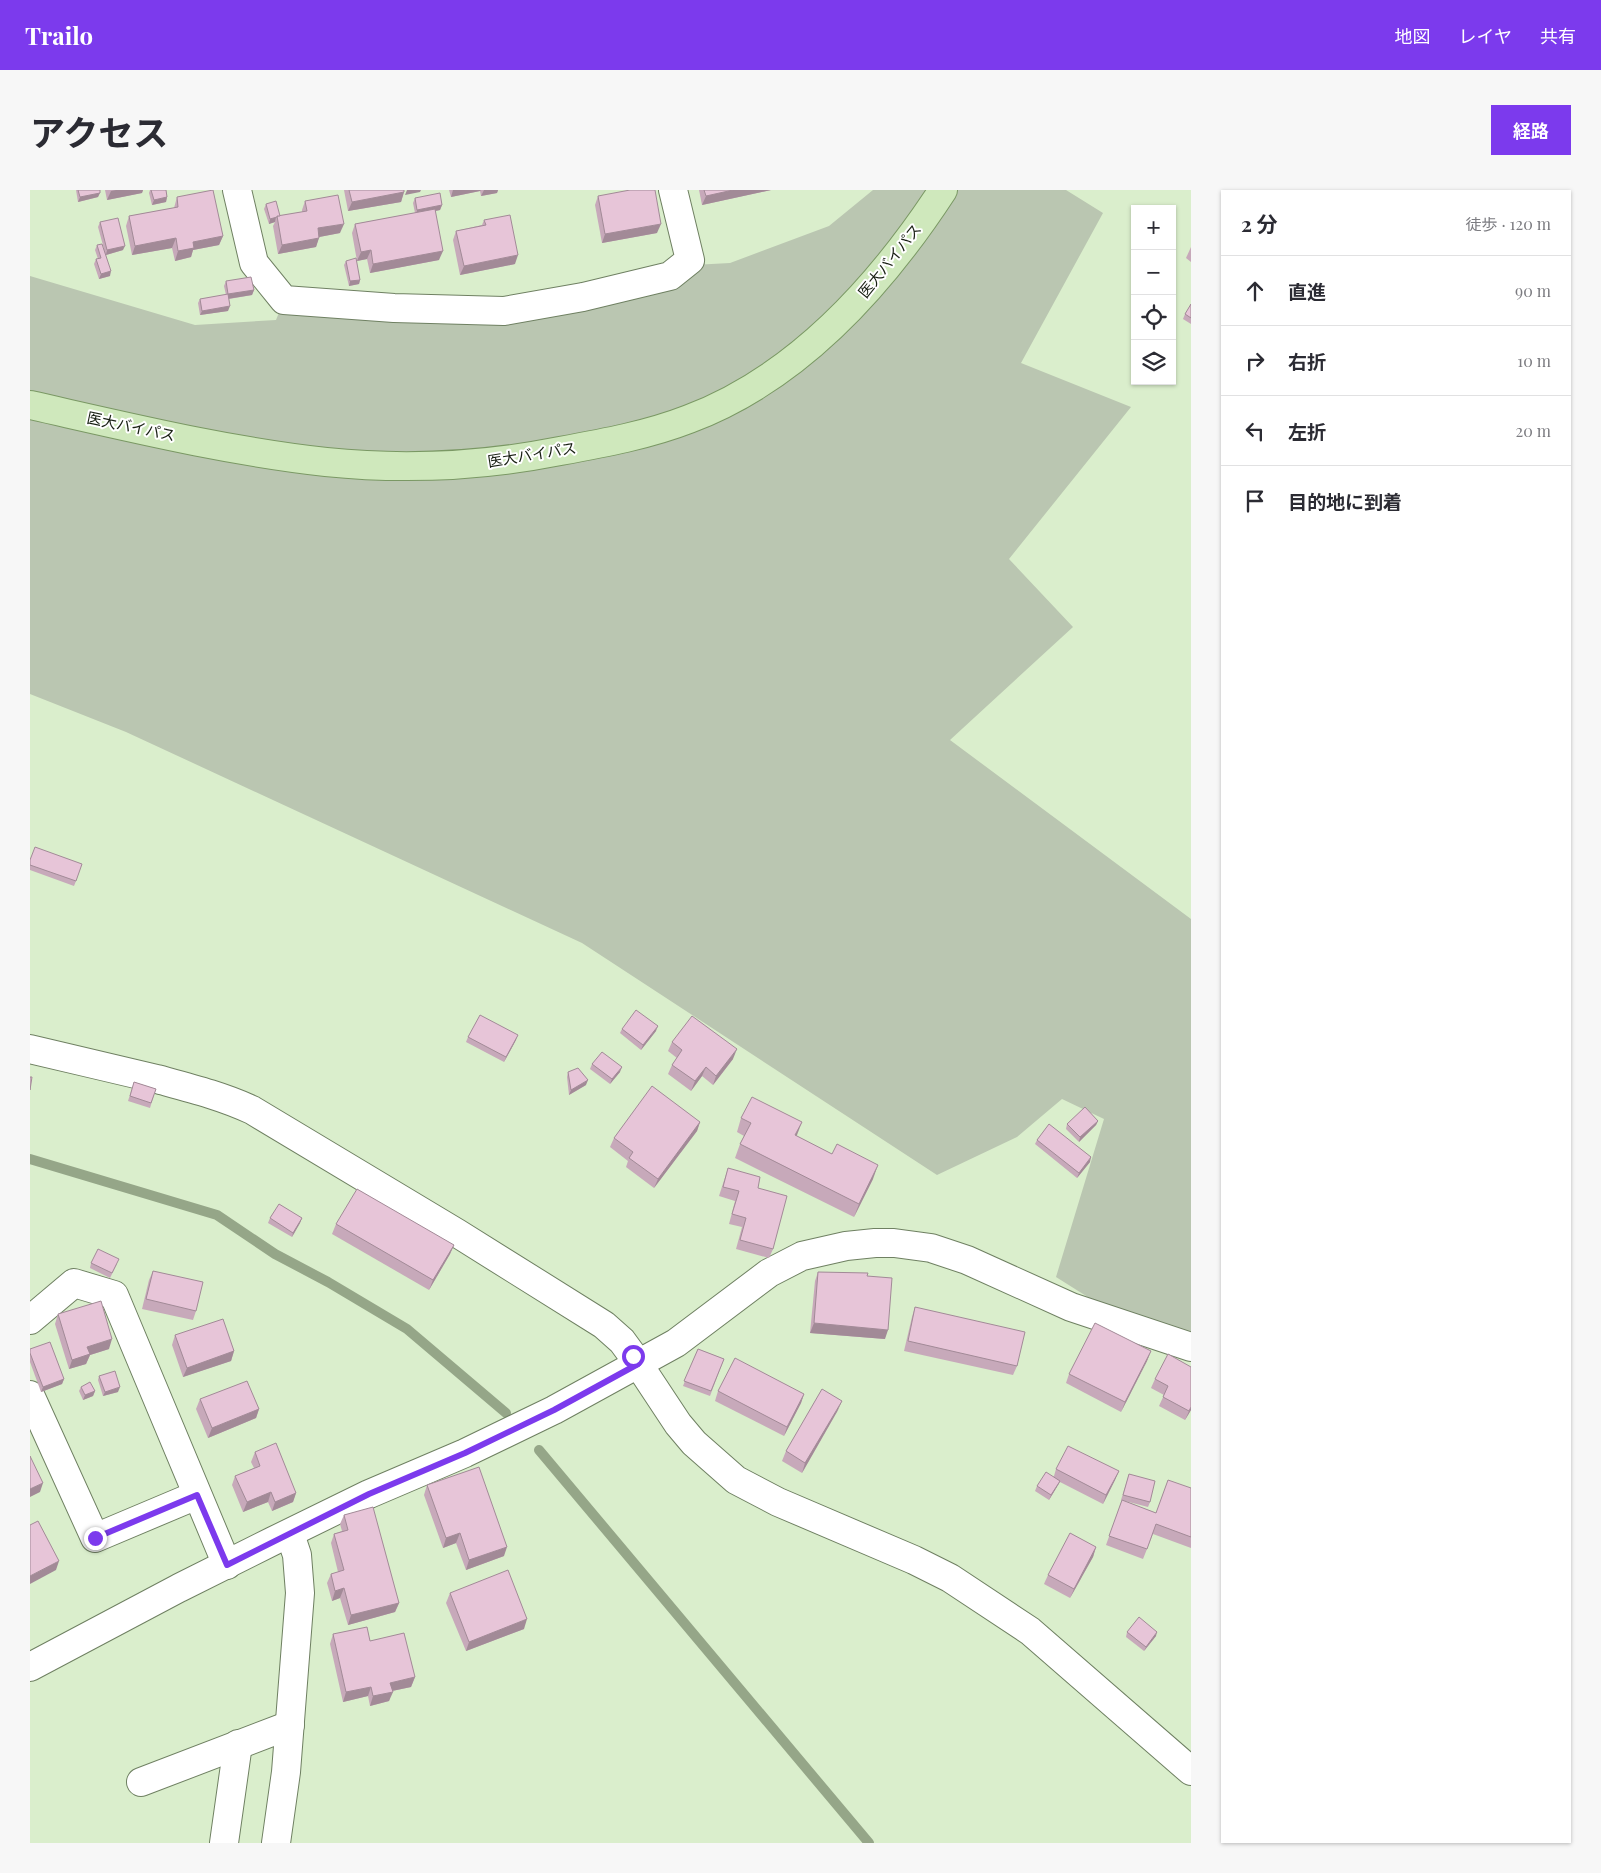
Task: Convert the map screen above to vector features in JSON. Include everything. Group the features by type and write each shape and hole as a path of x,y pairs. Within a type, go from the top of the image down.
{"main road":[{"name":"医大バイパス","path":"30,404 171,436 259,453 337,463 458,465 524,458 650,432 690,419 726,403 761,382 800,354 868,290 901,251 943,190"}],"street":[{"path":"238,190 254,262 284,300 394,308 504,311 583,297 670,276 690,260 673,190"},
{"path":"30,1049 210,1093 252,1110 457,1233 604,1325 622,1341 678,1424 694,1444 736,1480 778,1502 914,1560 950,1578 1030,1631 1191,1771"},
{"path":"30,1667 369,1494 465,1453 554,1410 676,1343 783,1264 802,1256 821,1251 875,1243 931,1248 950,1253 1071,1307 1191,1347"},
{"path":"30,1320 74,1283 114,1294 227,1565"},
{"path":"30,1395 95,1538 197,1495"},
{"path":"276,1843 286,1772 300,1586 297,1555 290,1534"},
{"path":"141,1782 290,1725"},
{"path":"224,1843 238,1744"}],"green space":[{"path":"873,190 1066,190 1103,213 1021,363 1131,407 1009,559 1073,627 950,740 1191,919 1191,1362 1056,1277 1104,1119 1062,1099 1017,1137 937,1175 582,943 126,732 30,694 30,276 195,325 276,320 284,300 507,319 693,265 730,263 829,226"}],"building":[{"path":"78,190 100,190 100,193 80,197"},
{"path":"151,190 166,190 167,197 154,200"},
{"path":"213,190 223,236 193,242 194,248 178,251 176,238 135,246 129,216 178,207 177,197"},
{"path":"349,190 404,190 404,192 352,202"},
{"path":"630,190 655,190 661,224 605,234 598,196"},
{"path":"704,190 733,190 706,196"},
{"path":"440,193 442,205 417,210 415,198"},
{"path":"338,195 344,224 318,228 319,238 282,245 277,216 307,211 305,201"},
{"path":"276,201 280,216 270,219 266,204"},
{"path":"435,209 443,251 373,264 371,250 361,252 355,224"},
{"path":"510,215 518,255 464,266 456,231 486,225 484,220"},
{"path":"118,218 125,246 107,250 100,222"},
{"path":"102,244 111,271 101,274 96,259 101,258 97,245"},
{"path":"356,258 360,280 350,281 346,261"},
{"path":"251,277 254,290 228,294 226,281"},
{"path":"228,294 230,306 202,311 200,299"},
{"path":"1191,304 1191,318 1185,314"},
{"path":"35,847 82,864 76,881 30,865"},
{"path":"636,1010 658,1026 643,1045 622,1029"},
{"path":"480,1015 518,1035 506,1057 468,1037"},
{"path":"692,1016 737,1049 716,1076 706,1067 695,1081 672,1065 682,1050 672,1042"},
{"path":"602,1052 622,1067 612,1079 592,1064"},
{"path":"578,1068 588,1080 571,1090 568,1072"},
{"path":"134,1082 156,1089 151,1103 130,1096"},
{"path":"652,1086 700,1122 658,1179 629,1158 633,1152 614,1138"},
{"path":"752,1097 802,1122 795,1135 832,1154 837,1144 878,1165 859,1204 740,1144 751,1123 741,1118"},
{"path":"1085,1107 1098,1121 1080,1137 1067,1124"},
{"path":"1049,1124 1091,1157 1079,1173 1037,1140"},
{"path":"728,1168 760,1177 758,1188 787,1196 773,1249 740,1240 746,1218 732,1214 739,1191 723,1187"},
{"path":"357,1189 454,1245 433,1280 336,1224"},
{"path":"279,1204 302,1218 293,1233 270,1218"},
{"path":"98,1249 119,1259 112,1273 91,1263"},
{"path":"153,1271 203,1282 196,1311 146,1299"},
{"path":"818,1272 868,1273 867,1276 892,1278 888,1330 814,1323"},
{"path":"101,1301 112,1339 87,1347 90,1354 72,1360 58,1314"},
{"path":"915,1307 1025,1332 1017,1366 908,1341"},
{"path":"223,1319 234,1351 187,1368 175,1335"},
{"path":"1095,1323 1151,1351 1125,1402 1069,1374"},
{"path":"50,1342 64,1379 43,1387 30,1349"},
{"path":"698,1349 724,1359 711,1391 684,1381"},
{"path":"1168,1354 1191,1367 1191,1407 1189,1411 1163,1397 1168,1386 1155,1379"},
{"path":"735,1358 804,1394 787,1427 718,1391"},
{"path":"115,1371 120,1387 105,1392 99,1376"},
{"path":"247,1381 259,1409 212,1428 200,1399"},
{"path":"90,1382 95,1391 85,1395 81,1387"},
{"path":"822,1389 842,1401 805,1463 786,1451"},
{"path":"276,1443 296,1493 275,1502 271,1492 247,1502 235,1476 260,1466 255,1452"},
{"path":"1068,1446 1119,1471 1106,1495 1056,1469"},
{"path":"30,1456 43,1483 30,1489"},
{"path":"479,1467 507,1547 469,1560 460,1533 446,1538 427,1485"},
{"path":"1046,1472 1060,1481 1051,1495 1037,1486"},
{"path":"1129,1474 1155,1481 1150,1502 1123,1495"},
{"path":"1168,1480 1191,1488 1191,1537 1156,1524 1147,1549 1109,1536 1122,1500 1156,1513"},
{"path":"373,1507 399,1603 351,1615 344,1588 335,1591 331,1574 344,1570 334,1534 348,1530 344,1515"},
{"path":"38,1521 59,1561 30,1576 30,1525"},
{"path":"1070,1533 1096,1547 1074,1589 1048,1575"},
{"path":"508,1570 527,1619 469,1642 450,1593"},
{"path":"1139,1617 1157,1632 1146,1647 1127,1632"},
{"path":"367,1627 370,1641 404,1633 415,1677 390,1683 393,1692 373,1696 371,1687 346,1692 333,1634"}],"waterway":[{"path":"30,1159 217,1215 275,1254 328,1282 407,1329 506,1413"},
{"path":"539,1450 869,1843"}],"route":[{"path":"95,1538 197,1495 227,1565 369,1494 465,1453 554,1410 638,1364 633,1356"}]}
